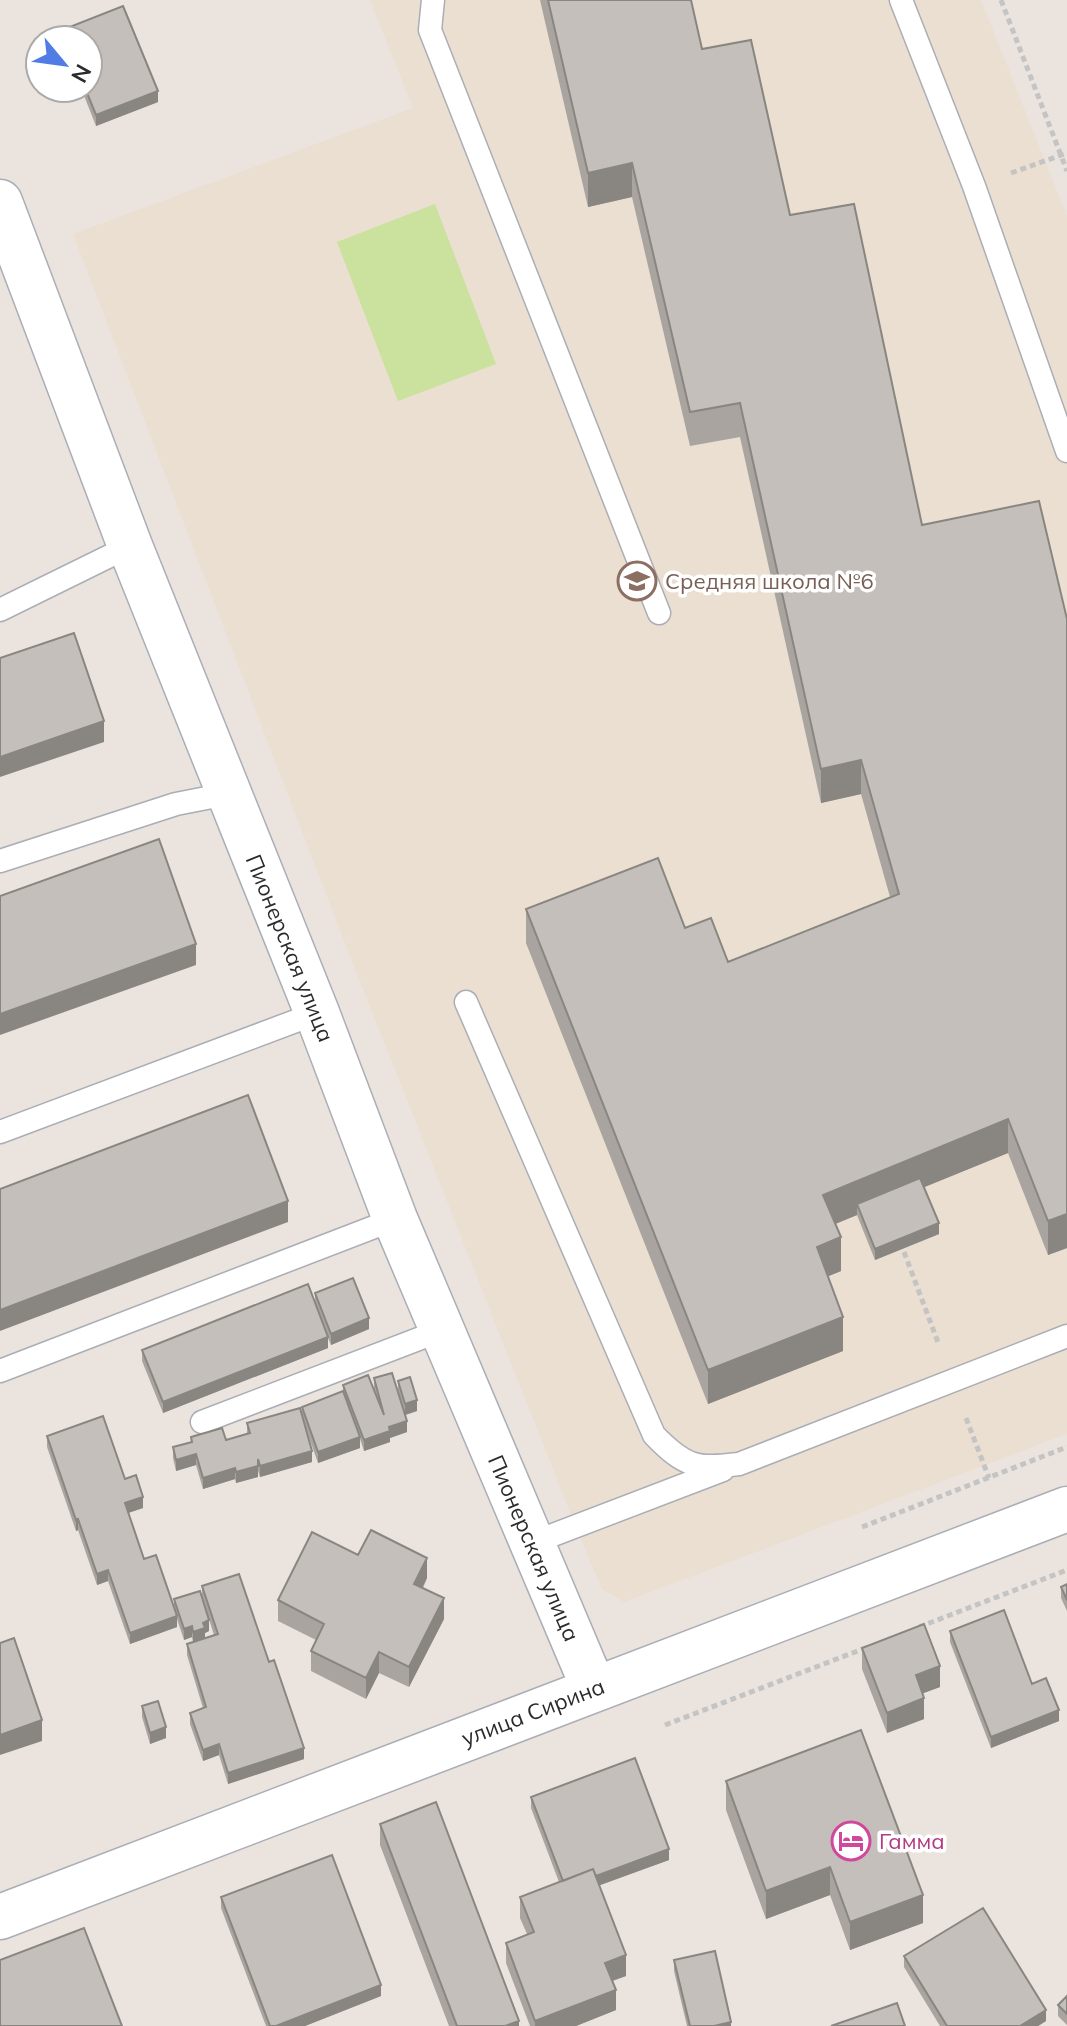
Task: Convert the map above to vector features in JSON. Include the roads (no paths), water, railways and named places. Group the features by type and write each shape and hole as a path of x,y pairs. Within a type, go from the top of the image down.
{"street":[{"name":"Пионерская улица","path":"0,202 130,546 317,1013 395,1219 594,1689"},
{"name":"улица Сирина","path":"0,1917 1067,1509"}],"lane":[{"path":"433,0 430,30 659,613"},
{"path":"901,0 974,186 1067,451"},
{"path":"0,610 130,546"},
{"path":"0,861 176,804 227,794"},
{"path":"466,1002 654,1435 676,1457 691,1463 706,1468 739,1464"},
{"path":"0,1132 317,1013"},
{"path":"0,1371 395,1219"},
{"path":"202,1422 442,1330"},
{"path":"532,1543 1067,1336"}],"place":[{"name":"Средняя школа №6","path":"637,581"},
{"name":"Гамма","path":"851,1841"}]}
